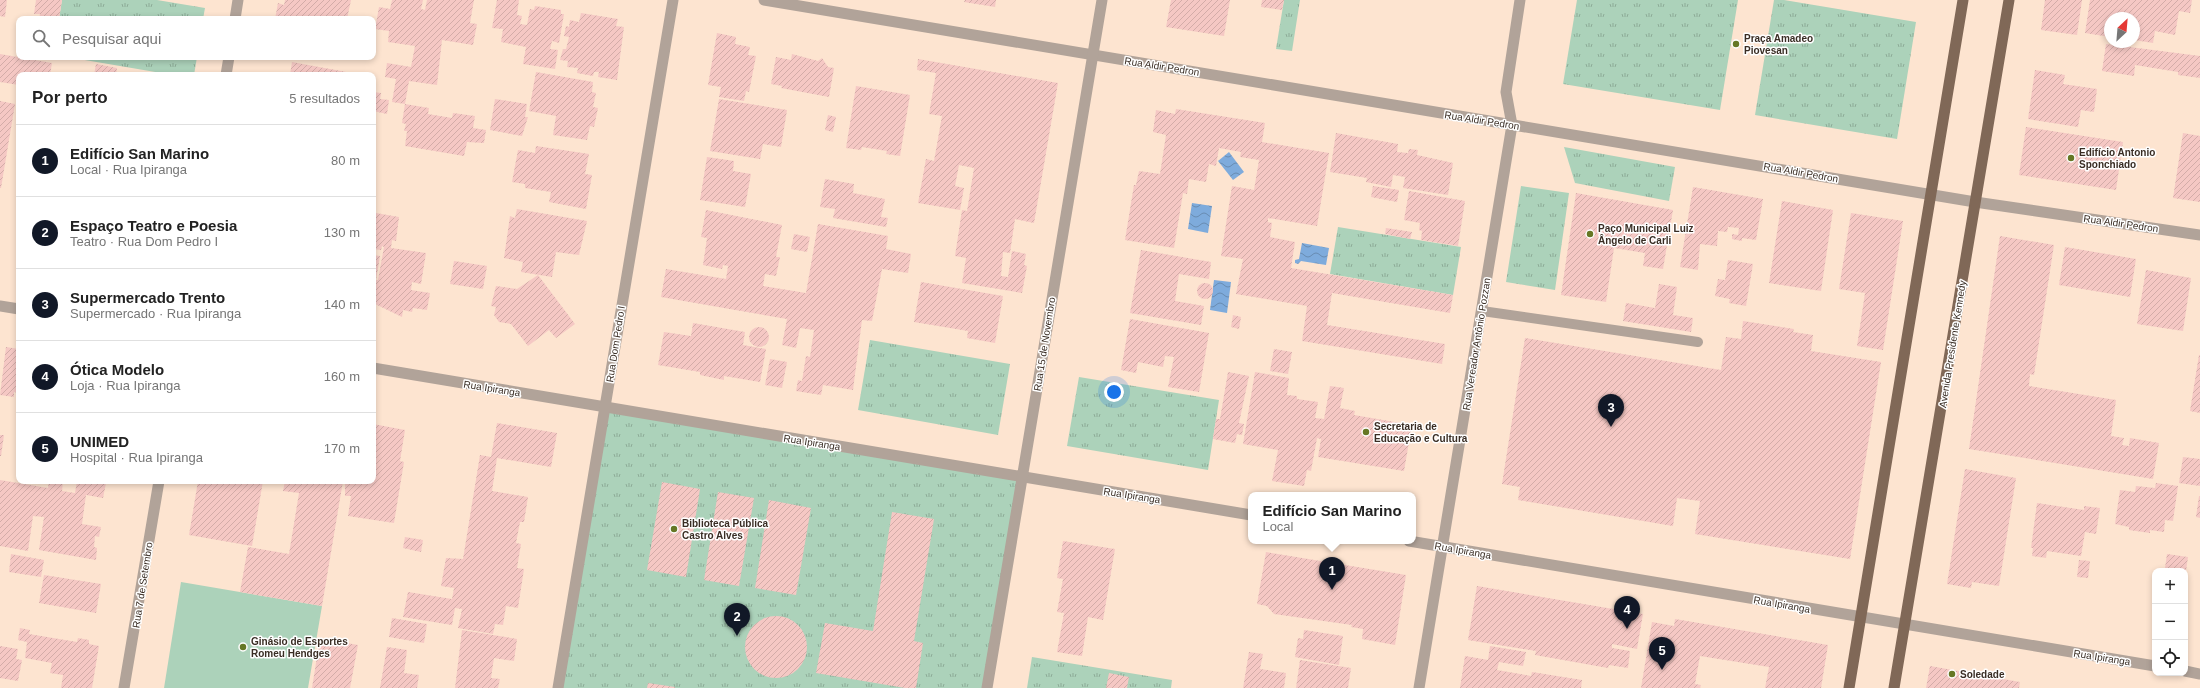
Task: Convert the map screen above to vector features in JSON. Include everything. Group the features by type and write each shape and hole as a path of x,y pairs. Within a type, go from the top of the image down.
{"main road":[{"path":"1849,688 1963,0"},
{"name":"Avenida Presidente Kennedy","path":"1894,688 2009,0"}],"street":[{"path":"235,16 238,0"},
{"name":"Rua Dom Pedro I","path":"558,688 672,0"},
{"name":"Rua Aldir Pedron","path":"764,0 1975,202 2200,235"},
{"name":"Rua 15 de Novembro","path":"987,688 1102,0"},
{"name":"Rua Vereador Antônio Pozzan","path":"1419,688 1512,125 1506,92 1520,0"},
{"path":"226,72 228,60"},
{"path":"0,306 16,309"},
{"name":"Rua Ipiranga","path":"376,369 1248,514"},
{"name":"Rua 7 de Setembro","path":"124,688 158,484"},
{"name":"Rua Ipiranga","path":"1416,542 2152,666"},
{"path":"2188,672 2200,674"}],"lane":[{"path":"1482,311 1698,342"}],"green space":[{"path":"62,0 157,0 205,8 204,16 59,16"},
{"path":"1284,0 1300,0 1292,51 1276,49"},
{"path":"1577,0 1738,0 1720,110 1563,84"},
{"path":"1774,0 1784,0 1916,22 1897,139 1755,115"},
{"path":"85,60 196,60 194,72 155,72"},
{"path":"1564,147 1675,167 1669,201 1575,183"},
{"path":"1521,186 1569,193 1555,290 1506,282"},
{"path":"1338,227 1461,247 1453,295 1330,274"},
{"path":"870,340 1010,364 998,435 858,410"},
{"path":"1079,377 1219,400 1208,470 1067,446"},
{"path":"605,407 1022,477 987,688 558,688"},
{"name":"Ginásio de Esportes Romeu Hendges","path":"181,582 322,606 308,688 164,688"},
{"path":"1032,657 1172,680 1171,688 1027,688"}],"water":[{"path":"1229,152 1244,172 1233,180 1218,161"},
{"path":"1192,203 1212,206 1208,233 1188,229"},
{"path":"1302,243 1329,248 1326,265 1301,261 1298,264 1295,263 1295,260 1299,259"},
{"path":"1214,280 1231,282 1227,313 1210,310"}],"building":[{"path":"0,0 7,0 5,17 0,16"},
{"path":"36,0 62,0 59,16 40,16 40,14 34,14"},
{"path":"285,0 351,0 348,16 276,16 278,3 284,5"},
{"path":"392,0 423,0 421,9 425,10 427,0 474,0 470,23 477,24 473,45 442,40 437,85 409,81 405,104 392,102 396,79 385,77 387,63 411,67 415,46 388,42 389,31 376,29 379,7 390,9"},
{"path":"497,0 519,0 517,15 522,16 520,24 527,25 530,9 534,10 535,6 561,10 561,14 564,14 559,43 552,41 550,49 558,50 555,69 523,64 526,47 501,42 503,29 492,28"},
{"path":"965,0 996,0 995,7 964,2"},
{"path":"1171,0 1230,0 1224,36 1166,27"},
{"path":"1262,0 1284,0 1282,10 1261,7"},
{"path":"2045,0 2082,0 2077,35 2041,30"},
{"path":"2090,0 2192,0 2190,13 2179,11 2175,35 2155,31 2153,43 2140,41 2140,12 2104,12 2104,36 2085,33"},
{"path":"581,13 618,19 616,26 624,27 617,80 598,77 599,72 594,72 593,76 577,73 578,68 567,67 568,61 560,60 563,49 566,49 569,37 564,36 566,26 569,27 570,20 579,22"},
{"path":"717,33 736,37 735,44 750,47 748,55 756,56 749,92 746,91 744,101 719,97 721,87 708,85"},
{"path":"2105,48 2137,48 2200,56 2200,78 2178,75 2178,72 2135,65 2134,76 2102,71"},
{"path":"0,54 16,57 16,60 35,60 52,63 50,72 16,72 16,85 0,82"},
{"path":"792,54 818,61 822,58 828,67 834,68 829,97 781,88 782,86 771,84 776,57 791,60"},
{"path":"918,59 1058,83 1034,223 1015,219 1010,253 1003,252 1001,276 1008,277 1012,251 1026,254 1024,265 1027,266 1022,293 962,283 966,258 955,256 962,210 967,211 974,168 959,165 955,186 964,188 960,210 918,203 926,159 934,161 942,116 929,114 936,73 917,70"},
{"path":"292,62 346,72 290,72"},
{"path":"96,64 117,68 116,72 95,72"},
{"path":"2035,70 2065,75 2063,84 2097,89 2094,112 2081,110 2078,127 2028,119"},
{"path":"536,72 593,82 592,92 596,93 593,107 598,108 594,127 590,126 587,140 553,135 556,116 529,111"},
{"path":"856,86 910,95 900,156 886,154 887,151 862,147 861,150 846,148"},
{"path":"376,92 381,93 380,99 389,100 387,114 376,112"},
{"path":"495,99 527,104 525,117 528,117 522,136 490,130"},
{"path":"719,99 787,110 781,147 763,144 760,159 710,151"},
{"path":"0,101 15,104 1,188 0,188"},
{"path":"405,104 429,108 428,114 452,118 453,113 475,116 473,128 486,130 484,143 467,142 464,156 405,146 407,131 404,131 406,124 402,123"},
{"path":"1176,109 1265,123 1262,142 1329,153 1317,226 1268,218 1268,222 1272,223 1270,237 1295,242 1291,268 1453,295 1450,313 1332,293 1327,325 1445,344 1442,364 1302,341 1307,306 1236,294 1243,259 1221,256 1232,186 1254,190 1259,160 1240,157 1241,152 1219,148 1216,166 1209,164 1206,182 1189,179 1187,194 1183,193 1174,248 1125,240 1134,185 1136,185 1139,171 1160,174 1166,135 1153,132 1156,110 1175,114"},
{"path":"828,115 836,117 833,132 825,130"},
{"name":"Edifício Antonio Sponchiado","path":"2026,127 2123,142 2116,190 2019,175"},
{"path":"1336,133 1398,144 1397,152 1408,153 1409,149 1418,150 1417,155 1453,163 1448,195 1403,188 1405,177 1393,175 1391,187 1366,182 1367,178 1330,172"},
{"path":"2183,133 2200,136 2200,202 2173,198"},
{"path":"536,146 589,154 585,174 592,175 586,209 549,202 551,192 525,188 525,184 512,182 518,150 535,153"},
{"path":"707,157 734,161 733,171 751,174 745,207 700,200"},
{"path":"825,179 854,184 853,193 885,199 881,217 888,218 886,227 833,218 835,209 820,207"},
{"path":"1373,186 1399,190 1397,202 1371,197"},
{"path":"1693,187 1763,199 1756,240 1742,238 1742,241 1732,239 1732,234 1738,235 1739,228 1728,227 1727,232 1718,231 1717,246 1700,244 1698,270 1680,267"},
{"path":"1409,191 1465,201 1458,246 1421,240 1422,231 1419,230 1420,223 1404,220"},
{"path":"1576,193 1673,210 1663,269 1643,266 1645,253 1614,248 1606,302 1561,295"},
{"path":"1782,201 1833,210 1821,291 1769,283"},
{"path":"517,209 587,221 579,255 556,252 552,277 521,272 523,262 504,258 510,216 515,218"},
{"path":"706,210 782,225 776,257 780,257 776,276 765,274 763,286 806,293 818,224 888,236 886,249 911,254 908,273 882,269 872,321 862,320 853,390 823,385 821,395 796,391 798,380 802,381 806,356 810,357 814,330 800,328 796,348 782,345 787,319 661,297 666,269 726,279 728,266 723,265 722,269 703,265 707,238 701,237"},
{"path":"376,213 399,217 396,241 392,240 391,248 426,253 421,284 412,282 411,290 430,293 427,310 413,308 412,312 403,310 402,317 376,304 376,280 378,280 384,247 382,246 381,250 376,249"},
{"path":"1851,213 1903,221 1883,350 1857,346 1865,293 1839,289"},
{"path":"1386,228 1412,232 1410,239 1385,234"},
{"path":"794,234 810,237 807,252 791,249"},
{"path":"2000,236 2054,245 2034,375 2030,374 2029,386 2116,400 2111,436 2124,438 2122,445 2129,446 2130,438 2159,443 2153,479 1969,449"},
{"path":"2065,247 2136,259 2130,297 2059,285"},
{"path":"1141,250 1211,262 1209,279 1179,274 1175,301 1204,306 1201,325 1130,313"},
{"path":"376,255 380,256 376,280"},
{"path":"1728,260 1753,264 1746,306 1729,303 1730,299 1715,296 1718,279 1725,280"},
{"path":"454,261 487,266 483,289 450,284"},
{"path":"2146,270 2191,278 2183,331 2137,324"},
{"path":"538,275 575,324 556,338 549,330 528,346 511,324 499,322 494,315 496,307 491,306 496,286 517,289"},
{"path":"921,282 1003,296 995,343 967,338 968,331 914,322"},
{"path":"1205,283 1212,288 1213,291 1208,298 1205,299 1198,294 1197,291 1202,284"},
{"path":"1659,284 1677,287 1673,315 1693,318 1691,332 1623,321 1626,303 1655,308"},
{"path":"1233,315 1241,317 1239,329 1231,327"},
{"path":"1130,319 1209,333 1199,392 1168,387 1174,357 1165,356 1163,367 1138,362 1136,373 1121,370"},
{"path":"1743,321 1794,329 1793,332 1813,335 1811,351 1881,362 1850,559 1695,534 1700,501 1677,498 1673,526 1518,500 1520,487 1502,484 1525,338 1721,370 1726,337 1741,339"},
{"path":"693,323 745,332 743,345 766,349 760,382 724,376 724,380 700,375 700,372 658,365 664,332 691,336"},
{"path":"759,327 766,330 769,337 766,344 759,347 752,344 749,337 752,330"},
{"path":"6,347 16,349 16,392 14,392 14,397 0,395"},
{"path":"1274,349 1292,352 1288,374 1270,371"},
{"path":"2200,355 2200,413 2190,411"},
{"path":"770,359 787,362 782,388 765,385"},
{"path":"1228,372 1249,376 1239,423 1244,424 1242,435 1237,434 1235,443 1213,439 1216,419 1220,419"},
{"path":"1255,372 1289,378 1287,395 1297,396 1297,399 1318,402 1315,418 1324,419 1330,386 1344,388 1340,408 1355,411 1354,415 1412,425 1404,471 1318,457 1321,439 1317,438 1311,471 1307,470 1304,486 1272,481 1278,450 1243,444"},
{"path":"497,423 557,433 551,467 497,458 492,491 528,497 524,522 520,522 516,543 521,544 517,568 524,569 518,608 506,606 503,625 495,624 493,634 458,628 462,609 455,608 452,625 403,617 408,592 452,599 454,588 441,586 446,558 463,559 480,455 491,457"},
{"path":"376,425 405,430 400,461 404,462 394,523 348,516 351,496 345,496 345,484 376,484"},
{"path":"0,435 4,435 1,456 0,456"},
{"path":"2183,457 2200,459 2200,486 2179,483"},
{"path":"1965,469 2016,478 1999,586 1972,582 1971,588 1947,584"},
{"path":"0,480 16,483 16,484 48,488 49,484 63,484 62,491 75,493 76,484 106,484 103,498 86,495 82,524 101,527 99,537 95,536 94,547 97,548 96,560 39,550 44,517 33,516 28,551 0,546"},
{"name":"Biblioteca Pública Castro Alves","path":"662,482 700,489 686,577 647,570"},
{"path":"2156,483 2178,486 2173,521 2165,520 2164,532 2150,530 2150,533 2129,530 2129,527 2115,524 2120,490 2135,492 2136,486 2155,488"},
{"path":"198,484 262,484 252,546 189,535"},
{"path":"284,484 342,484 322,606 240,592 248,547 289,554 299,493 283,491"},
{"path":"718,492 754,498 739,586 704,580"},
{"path":"2200,496 2200,518 2196,517"},
{"path":"769,500 811,508 796,595 755,588"},
{"path":"2037,503 2084,510 2084,506 2100,508 2096,534 2085,532 2081,556 2047,551 2046,558 2032,556 2033,548 2031,548"},
{"path":"892,512 934,519 914,641 923,643 916,688 905,688 816,673 825,623 873,631"},
{"path":"405,537 423,540 421,552 403,548"},
{"path":"1063,541 1115,549 1103,620 1088,617 1082,656 1057,652 1064,613 1057,612 1063,579 1057,578"},
{"path":"1266,552 1406,575 1395,645 1362,639 1363,629 1351,627 1352,625 1274,614 1267,606 1257,604"},
{"path":"11,554 44,560 41,577 9,572"},
{"path":"2167,554 2188,557 2186,568 2165,568"},
{"path":"2079,560 2090,561 2088,578 2077,577"},
{"path":"44,575 101,584 96,613 39,603"},
{"path":"1477,586 1643,614 1637,649 1612,644 1612,648 1630,651 1628,668 1609,665 1608,668 1535,655 1536,651 1468,640"},
{"path":"776,616 788,618 798,625 805,635 807,647 805,659 798,669 788,676 776,678 764,676 754,669 747,659 745,647 747,635 754,625 764,618"},
{"path":"392,618 427,624 424,643 389,637"},
{"path":"1675,619 1828,645 1821,688 1765,688 1769,667 1700,656 1695,684 1701,685 1700,688 1641,688 1652,622 1674,626"},
{"path":"20,628 30,630 29,634 77,642 78,638 89,640 89,644 99,646 92,688 61,688 63,675 50,673 52,663 25,658 27,642 18,640"},
{"path":"462,630 517,639 514,661 494,658 491,678 500,679 498,688 455,688"},
{"path":"1304,630 1343,636 1339,665 1295,657 1298,638 1303,639"},
{"path":"320,638 358,645 350,688 312,688"},
{"path":"0,646 18,649 16,659 22,660 18,681 0,678"},
{"path":"1490,646 1526,652 1523,666 1499,662 1497,670 1531,676 1532,672 1582,680 1581,688 1460,688 1465,656 1488,660"},
{"path":"387,647 407,650 404,673 419,675 417,688 380,688"},
{"path":"1249,652 1263,654 1260,669 1286,673 1284,688 1243,688"},
{"path":"1300,660 1351,668 1348,688 1296,688"},
{"name":"Soledade","path":"1930,666 2020,682 2019,688 1926,688"},
{"path":"1109,673 1129,677 1127,688 1106,688"},
{"path":"648,683 675,687 675,688 647,688"}],"place":[{"name":"Praça Amadeo Piovesan","path":"1736,44"},
{"name":"Edifício Antonio Sponchiado","path":"2071,158"},
{"name":"Paço Municipal Luiz Ângelo de Carli","path":"1590,234"},
{"name":"Supermercado Trento","path":"1611,427"},
{"name":"Secretaria de Educação e Cultura","path":"1366,432"},
{"name":"Biblioteca Pública Castro Alves","path":"674,529"},
{"name":"Edifício San Marino","path":"1332,590"},
{"name":"Ótica Modelo","path":"1627,629"},
{"name":"Espaço Teatro e Poesia","path":"737,636"},
{"name":"Ginásio de Esportes Romeu Hendges","path":"243,647"},
{"name":"UNIMED","path":"1662,670"},
{"name":"Soledade","path":"1952,674"}]}
